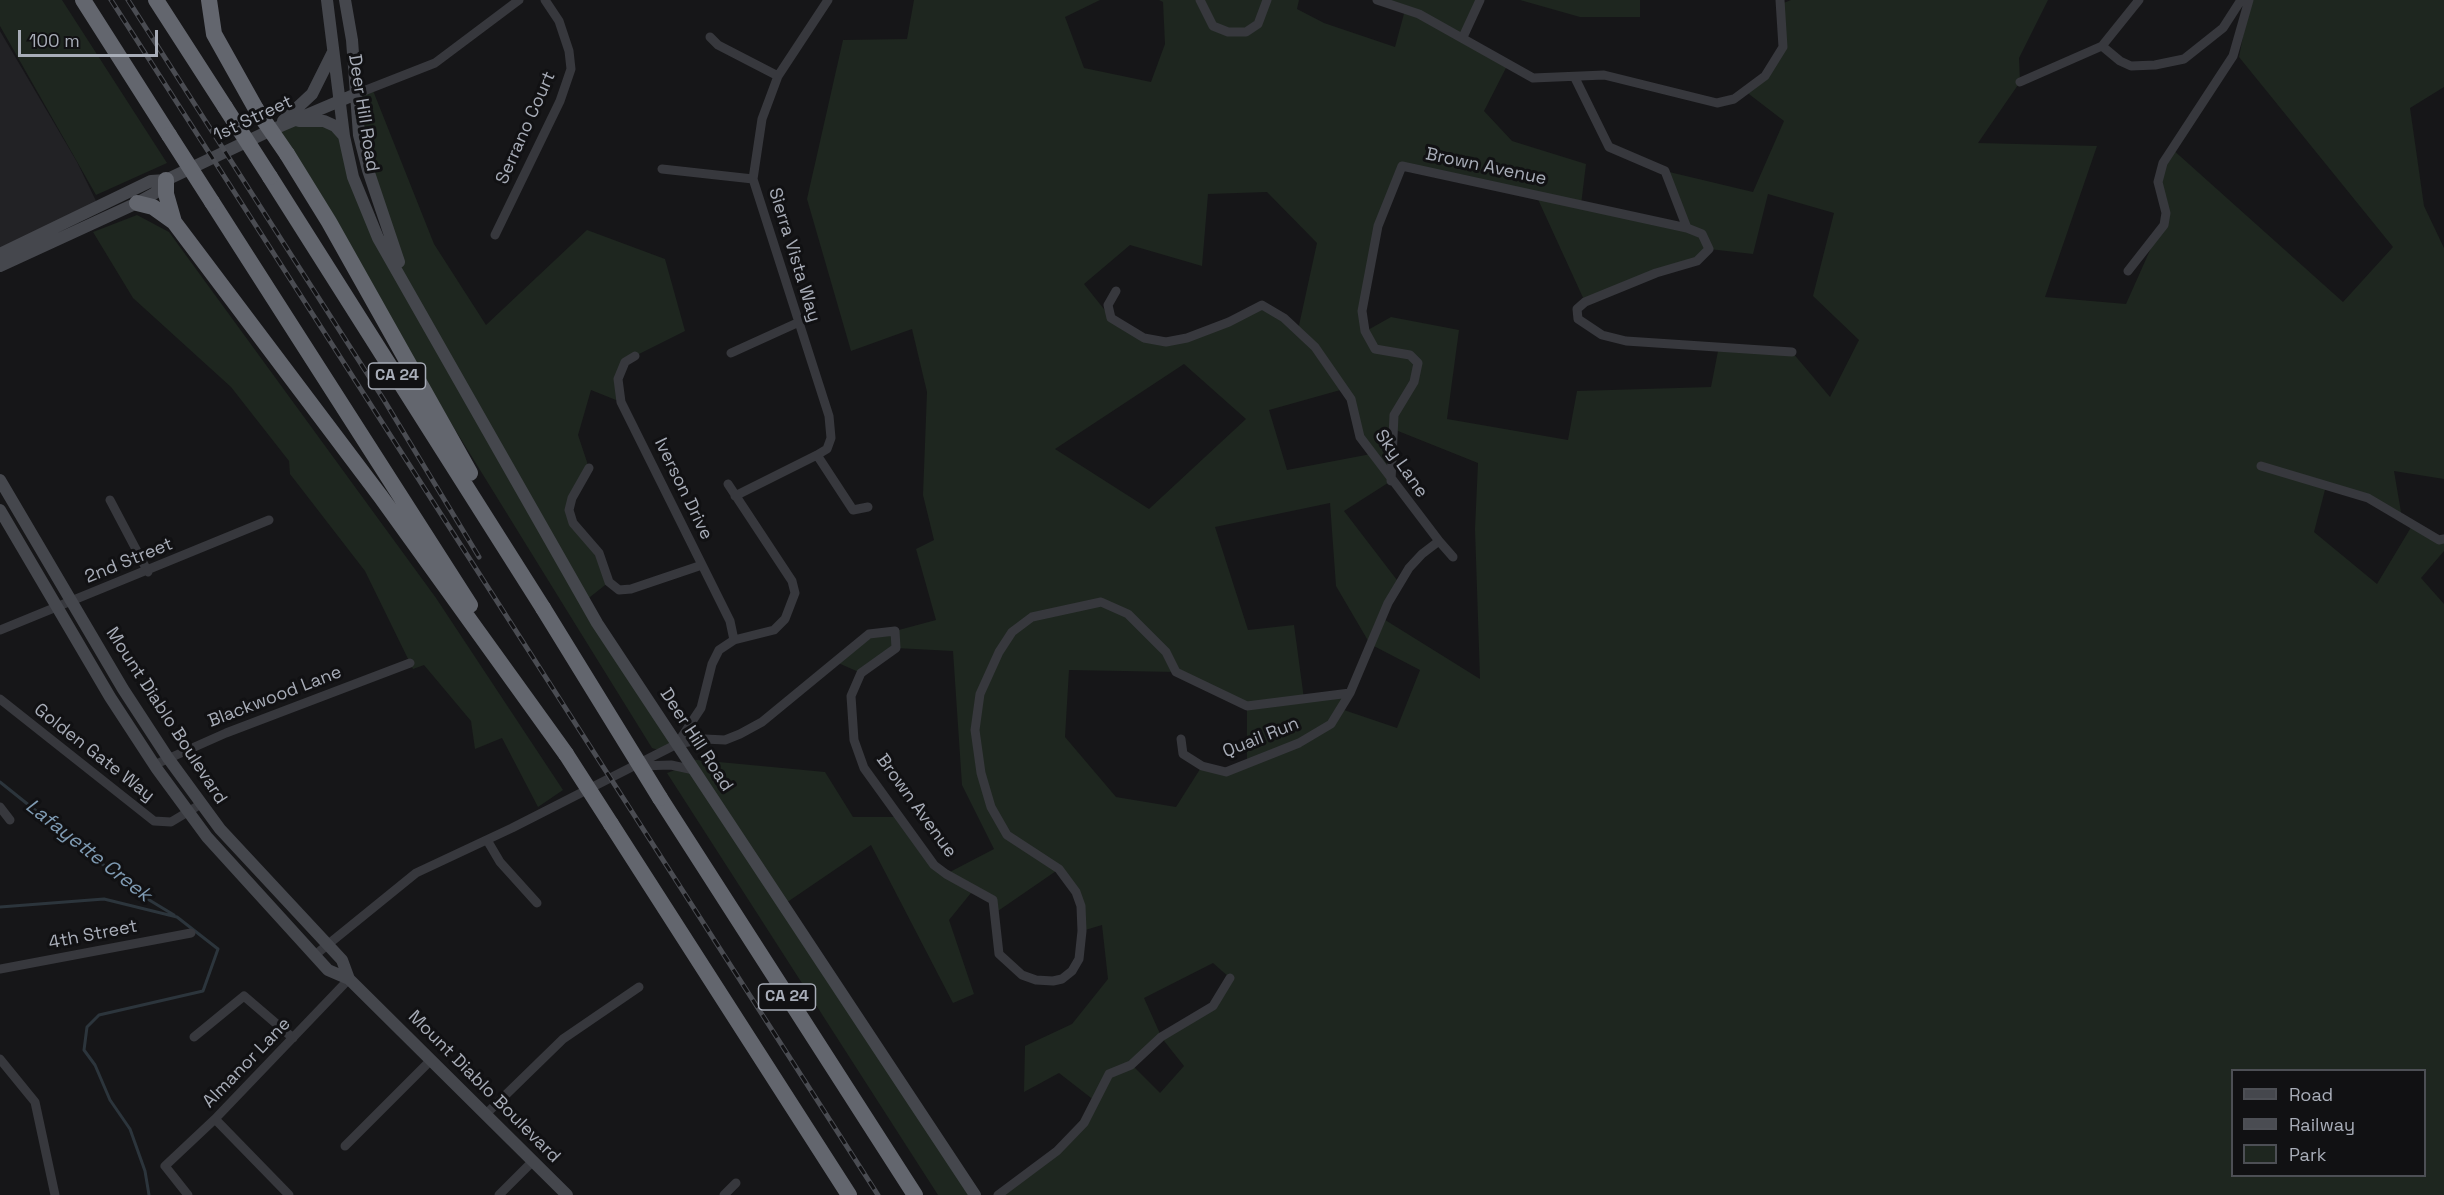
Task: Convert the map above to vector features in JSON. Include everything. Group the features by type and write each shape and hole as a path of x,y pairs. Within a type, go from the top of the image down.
{"highway":[{"name":"CA 24","path":"83,0 449,572 525,695 566,754 849,1195"},
{"name":"CA 24","path":"156,0 543,608 660,798 915,1195"},
{"path":"209,0 210,23 216,40 256,109 320,207 444,425 522,576"},
{"path":"166,180 166,194 174,222"},
{"path":"137,203 153,207 174,222 375,488 525,695"}],"street":[{"name":"Deer Hill Road","path":"327,0 344,135 353,177 378,238 597,623 975,1195"},
{"name":"Deer Hill Road","path":"345,0 359,135 368,170 410,292"},
{"path":"356,94 435,63 519,0"},
{"name":"Serrano Court","path":"495,235 560,101 571,69 569,51 559,21 545,0"},
{"name":"Sierra Vista Way","path":"817,455 827,449 831,438 829,416 797,323 753,179 762,119 778,76 828,0"},
{"path":"1200,0 1213,26 1228,32 1246,32 1258,24 1267,0"},
{"path":"1377,0 1419,14 1533,78 1604,75 1717,103 1734,99 1766,76 1783,47 1780,0"},
{"path":"1463,38 1480,0"},
{"path":"2020,82 2102,46 2139,0"},
{"path":"2102,46 2120,61 2131,66 2155,65 2184,59 2223,28 2241,0"},
{"path":"2128,271 2164,225 2166,213 2158,182 2163,163 2233,56 2249,0"},
{"path":"710,37 718,45 778,76"},
{"path":"281,126 312,94 324,74 334,48"},
{"path":"1575,78 1609,147 1665,171 1687,228 1702,234 1709,249 1697,261 1656,273 1585,302 1577,309 1578,319 1602,335 1626,340 1792,352"},
{"name":"1st Street","path":"1,254 151,181 166,180 340,99 356,94"},
{"path":"281,126 307,120 324,121 335,126 344,135"},
{"name":"Brown Avenue","path":"1391,481 1394,415 1414,382 1418,363 1410,355 1375,349 1365,331 1362,312 1378,226 1402,166 1687,228"},
{"path":"662,169 753,179"},
{"name":"1st Street","path":"0,266 137,203 155,193 166,180"},
{"name":"Sky Lane","path":"1116,291 1108,305 1111,318 1144,338 1166,342 1208,330 1262,305 1284,318 1316,347 1351,399 1360,437 1391,481 1453,557"},
{"path":"731,353 797,323"},
{"name":"Iverson Drive","path":"635,356 625,362 618,379 621,402 730,621 734,640"},
{"path":"735,496 817,455 853,510 868,507"},
{"path":"2261,466 2368,498 2439,540 2444,539"},
{"path":"589,468 572,498 569,510 573,523 599,553 609,582 619,590 631,590 702,565"},
{"name":"Mount Diablo Boulevard","path":"0,480 71,602 168,758 234,845 342,960 349,979"},
{"path":"677,744 702,708 712,664 719,650 734,640 774,630 785,619 795,593 792,581 728,484"},
{"path":"110,500 148,572"},
{"name":"Mount Diablo Boulevard","path":"0,510 110,697 188,813 246,883 327,970 349,979 567,1195"},
{"name":"2nd Street","path":"0,630 148,572 269,520"},
{"path":"1350,693 1388,603 1409,568 1439,541"},
{"name":"Brown Avenue","path":"315,955 416,873 638,766 677,744 705,739 725,740 740,734 762,722 869,634 895,631 896,648 861,673 851,696 854,740 864,768 934,865 946,874 990,896 995,904 996,944 999,954 1022,975 1036,980 1062,979 1072,971 1078,959 1082,931 1081,906 1076,892 1059,869 1007,835 991,807 981,773 975,730 980,694 999,652 1012,632 1032,617 1101,602 1128,614 1166,652 1176,672 1247,706 1350,693"},
{"name":"Blackwood Lane","path":"154,765 226,733 410,663"},
{"name":"Quail Run","path":"1181,739 1183,754 1203,766 1226,772 1299,743 1331,724 1350,693"},
{"name":"Golden Gate Way","path":"0,699 154,821 165,824 201,804"},
{"path":"638,766 671,765 694,770"},
{"path":"0,807 10,820"},
{"path":"487,840 500,862 537,903"},
{"name":"4th Street","path":"0,969 191,933"},
{"path":"998,1195 1057,1151 1083,1124 1109,1074 1131,1065 1161,1036 1213,1006 1230,978"},
{"name":"Almanor Lane","path":"188,1195 165,1166 215,1119 349,979"},
{"path":"486,1114 563,1039 639,987"},
{"path":"194,1036 244,996 293,1038"},
{"path":"0,1059 35,1101 55,1195"},
{"path":"345,1146 431,1060"},
{"path":"215,1119 289,1195"},
{"path":"499,1195 533,1161"},
{"path":"724,1195 736,1183"}],"shaded area":[{"path":"0,31 77,162 97,203 0,249"}],"green space":[{"path":"0,0 62,0 167,163 96,195 0,26"},
{"path":"914,0 1100,0 1065,17 1084,68 1151,82 1165,44 1163,2 1159,0 1299,0 1297,9 1324,23 1395,47 1405,10 1377,0 1480,0 1463,37 1508,64 1484,111 1512,141 1586,164 1581,205 1686,228 1665,171 1753,192 1784,121 1745,91 1765,76 1783,47 1781,4 1791,0 2048,0 2019,58 2020,82 1978,143 2097,146 2045,297 2126,304 2155,239 2164,225 2158,182 2171,148 2343,302 2393,247 2239,57 2250,0 2444,0 2444,87 2410,108 2424,206 2444,248 2444,479 2394,471 2402,518 2368,498 2326,486 2314,532 2377,584 2413,524 2444,539 2444,551 2421,578 2444,604 2444,1195 998,1195 1057,1151 1095,1101 1059,1073 1024,1092 1025,1046 1072,1024 1108,979 1102,925 1082,931 1081,906 1059,869 995,913 995,904 975,888 949,920 974,994 953,1003 871,845 783,905 975,1195 938,1195 667,773 675,770 687,759 825,772 853,817 899,817 946,874 994,849 962,785 953,651 896,648 861,673 836,662 869,634 895,631 936,620 916,549 934,540 923,495 927,392 912,329 851,351 807,199 843,40 907,39","holes":["1403,166 1536,195 1585,302 1697,261 1709,249 1753,254 1768,194 1834,213 1813,296 1859,340 1830,397 1792,352 1719,346 1711,387 1577,391 1568,440 1447,419 1459,330 1391,317 1366,331 1362,312 1378,226","1267,192 1317,243 1298,330 1262,305 1187,338 1144,338 1111,318 1084,284 1130,245 1202,266 1208,194","1184,364 1246,419 1149,509 1055,449","1344,389 1360,437 1371,454 1287,470 1269,410","1393,429 1478,463 1475,529 1480,679 1382,618 1400,584 1344,511 1391,481","1330,503 1336,586 1370,644 1420,670 1397,728 1341,709 1350,693 1304,699 1294,625 1248,630 1215,527","1069,670 1176,672 1247,706 1247,764 1226,772 1202,766 1176,807 1116,797 1065,737","1213,963 1230,978 1213,1006 1161,1036 1144,998","1161,1037 1184,1066 1160,1093 1132,1065"]},
{"path":"1520,0 1640,0 1640,17 1580,17"},
{"path":"372,88 434,244 486,325 587,230 665,259 685,331 635,356 618,379 621,402 591,390 578,435 589,468 569,510 599,553 609,582 585,601 677,744 664,752 652,748 451,423 277,128 286,124 335,126 353,177 407,287 368,170 356,94"},
{"path":"137,215 169,232 436,598 563,790 538,807 502,738 475,749 471,721 424,665 413,669 365,571 290,474 289,461 231,387 133,298 93,232"}],"waterway":[{"name":"Lafayette Creek","path":"0,782 141,895 174,915"},
{"path":"0,907 104,899 177,917 218,949 203,991 99,1015 87,1027 84,1050 95,1065 110,1100 130,1129 145,1171 149,1195"}],"railway":[{"path":"111,0 878,1195"},
{"path":"128,0 384,400 479,557"}]}
